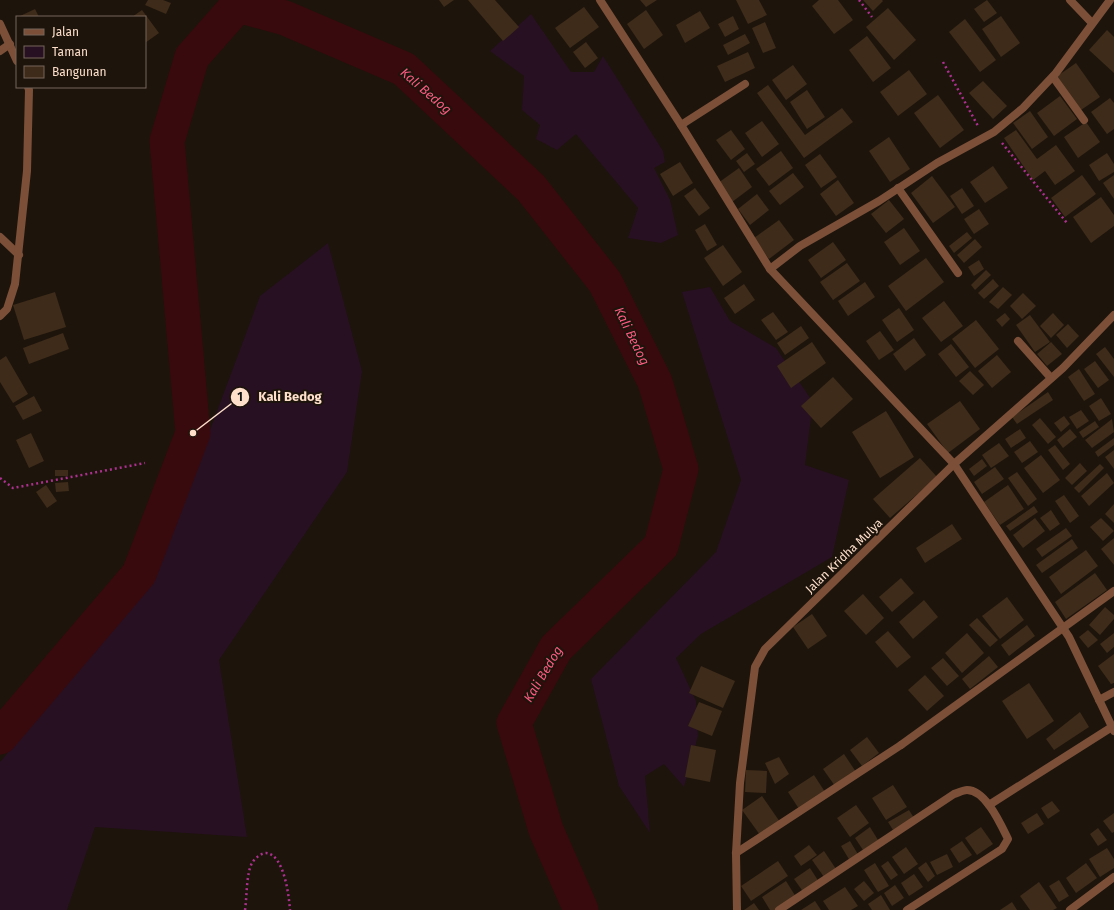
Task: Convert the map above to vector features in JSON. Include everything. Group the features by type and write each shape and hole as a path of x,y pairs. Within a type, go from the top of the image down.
{"street":[{"path":"600,0 681,125 770,269 954,464 1064,628 1099,700 1113,729 989,805"},
{"path":"1070,0 1092,23"},
{"path":"770,269 800,246 937,163 985,139 994,132 1023,108 1053,77 1110,0"},
{"path":"0,24 16,59"},
{"path":"0,51 10,44"},
{"path":"1053,77 1084,120"},
{"path":"681,125 745,84"},
{"path":"0,316 7,309 15,284 27,171 28,88"},
{"path":"898,188 958,273"},
{"path":"0,237 18,255"},
{"path":"1111,318 1114,327"},
{"name":"Jalan Kridha Mulya","path":"736,853 740,783 755,667 765,650 954,464 1051,378 1111,318"},
{"path":"1018,341 1051,378"},
{"path":"737,910 736,853 901,745 1114,591"},
{"path":"1099,700 1114,692"},
{"path":"779,910 954,794 967,790 976,793 989,805 1008,839 1002,849 907,910"},
{"path":"1070,910 1114,877"}],"path":[{"path":"859,0 872,17"},
{"path":"943,62 985,139"},
{"path":"994,132 1067,223"},
{"path":"0,478 13,488 145,463"},
{"path":"245,910 249,871 252,863 262,853 273,854 280,863 289,899 290,910"}],"green space":[{"path":"531,14 571,72 594,72 603,56 663,151 665,162 654,168 670,200 678,235 661,243 628,238 638,208 576,134 557,150 536,139 540,125 522,110 524,76 490,51"},
{"path":"328,243 362,371 347,472 219,660 247,837 95,827 67,910 0,910 0,762 154,580 260,296"},
{"path":"710,287 730,321 776,348 813,402 805,465 849,480 832,557 701,634 676,658 696,701 698,736 684,787 664,764 645,776 650,833 619,786 591,679 716,552 741,480 682,292"}],"building":[{"path":"148,0 163,0 171,3 166,14 145,5"},
{"path":"439,0 454,0 444,7"},
{"path":"468,0 495,0 519,27 503,41"},
{"path":"640,0 657,0 646,7"},
{"path":"736,0 759,0 767,15 748,24"},
{"path":"819,0 838,0 853,20 834,34 812,6"},
{"path":"863,0 882,0 883,1 873,11"},
{"path":"987,0 997,13 984,22 974,9"},
{"path":"584,7 599,27 570,48 555,28"},
{"path":"888,8 916,40 894,60 866,27"},
{"path":"35,9 38,16 20,16"},
{"path":"142,10 159,33 146,42 146,16 133,16"},
{"path":"646,10 663,35 644,49 627,24"},
{"path":"700,11 710,28 685,43 676,25"},
{"path":"733,16 739,29 725,37 718,24"},
{"path":"1001,16 1020,43 1001,57 982,29"},
{"path":"965,19 996,60 980,72 949,32"},
{"path":"765,22 776,48 763,53 752,28"},
{"path":"1107,30 1114,37 1114,73 1089,50"},
{"path":"745,34 750,43 728,55 723,45"},
{"path":"867,36 891,68 873,82 849,50"},
{"path":"586,42 598,58 585,68 573,52"},
{"path":"748,52 755,68 725,82 717,66"},
{"path":"1076,63 1100,97 1081,110 1056,77"},
{"path":"793,65 807,84 786,100 772,80"},
{"path":"909,70 927,94 898,116 880,92"},
{"path":"983,81 1007,106 993,119 969,93"},
{"path":"768,85 805,135 842,108 853,122 804,158 757,93"},
{"path":"807,90 825,117 807,129 790,102"},
{"path":"938,95 964,130 940,148 914,113"},
{"path":"1060,96 1077,119 1054,136 1037,113"},
{"path":"1110,98 1114,103 1114,129 1107,134 1091,112"},
{"path":"1030,111 1048,137 1032,149 1013,123"},
{"path":"762,121 779,144 762,157 745,133"},
{"path":"1086,122 1100,142 1078,158 1064,137"},
{"path":"731,130 745,149 731,160 716,140"},
{"path":"1016,130 1037,159 1056,145 1075,171 1055,185 1045,171 1033,180 1004,138"},
{"path":"889,137 910,169 890,182 869,151"},
{"path":"781,151 793,168 769,186 756,169"},
{"path":"747,153 755,164 744,172 736,161"},
{"path":"1107,153 1114,164 1114,172 1099,181 1089,165"},
{"path":"820,154 837,177 821,188 805,165"},
{"path":"680,162 693,183 673,196 660,174"},
{"path":"993,166 1008,188 985,203 970,182"},
{"path":"739,168 752,187 732,202 718,183"},
{"path":"793,173 804,187 780,205 769,191"},
{"path":"1082,175 1096,194 1065,217 1051,198"},
{"path":"1114,175 1114,199 1103,183"},
{"path":"932,176 955,207 933,223 911,193"},
{"path":"838,180 854,203 836,216 820,194"},
{"path":"695,188 710,208 699,216 684,196"},
{"path":"962,188 974,206 962,214 950,196"},
{"path":"757,194 769,210 750,225 738,209"},
{"path":"1101,197 1114,215 1114,226 1091,243 1073,217"},
{"path":"889,200 904,219 886,233 871,214"},
{"path":"979,209 989,224 974,234 964,219"},
{"path":"779,220 794,240 769,259 754,238"},
{"path":"705,224 717,245 707,251 695,230"},
{"path":"904,228 920,251 900,265 884,242"},
{"path":"967,232 972,238 954,253 949,246"},
{"path":"975,239 982,247 964,263 957,255"},
{"path":"833,242 846,260 821,278 808,260"},
{"path":"723,245 742,272 723,286 704,258"},
{"path":"926,258 944,282 906,311 888,286"},
{"path":"979,260 984,269 974,276 968,267"},
{"path":"847,263 860,281 833,300 820,282"},
{"path":"986,270 991,275 975,290 971,285"},
{"path":"993,279 999,286 984,299 978,293"},
{"path":"865,282 875,297 848,316 838,301"},
{"path":"744,284 755,300 735,314 724,298"},
{"path":"1003,287 1012,295 998,309 989,302"},
{"path":"55,292 66,327 24,340 13,305"},
{"path":"1023,293 1036,306 1022,319 1010,306"},
{"path":"944,301 963,326 941,342 922,318"},
{"path":"899,308 914,330 897,342 882,320"},
{"path":"773,312 788,332 776,340 761,320"},
{"path":"1005,313 1010,319 1002,327 996,320"},
{"path":"1053,313 1064,325 1051,338 1040,326"},
{"path":"1030,315 1050,342 1035,352 1016,325"},
{"path":"976,320 999,349 975,368 952,339"},
{"path":"1068,324 1079,336 1067,348 1056,335"},
{"path":"801,326 809,338 785,355 777,343"},
{"path":"880,331 894,350 879,360 866,341"},
{"path":"63,333 69,349 29,364 23,348"},
{"path":"914,338 926,355 905,371 893,354"},
{"path":"812,342 826,363 791,388 777,366"},
{"path":"1051,342 1062,354 1047,366 1037,354"},
{"path":"951,344 969,367 956,377 938,354"},
{"path":"1105,347 1114,359 1114,377 1096,354"},
{"path":"997,355 1011,372 992,388 978,371"},
{"path":"6,356 28,394 13,403 0,382 0,360"},
{"path":"1095,361 1109,380 1098,388 1084,369"},
{"path":"1079,369 1095,394 1084,401 1068,377"},
{"path":"970,371 984,385 973,395 959,381"},
{"path":"833,377 853,399 821,428 801,406"},
{"path":"1048,392 1053,400 1017,424 1012,417"},
{"path":"34,396 42,411 23,420 15,406"},
{"path":"1101,398 1111,414 1099,421 1089,406"},
{"path":"960,401 980,429 948,453 927,424"},
{"path":"1081,410 1089,421 1077,429 1069,417"},
{"path":"886,411 914,457 880,478 852,432"},
{"path":"1064,416 1070,424 1061,432 1054,423"},
{"path":"1040,418 1056,437 1048,444 1032,425"},
{"path":"1112,419 1114,432 1092,448 1085,440"},
{"path":"1095,421 1099,427 1083,438 1079,432"},
{"path":"1020,429 1026,438 1011,448 1005,439"},
{"path":"1070,429 1077,437 1063,448 1057,440"},
{"path":"31,433 44,461 29,468 16,440"},
{"path":"1114,438 1114,445 1098,457 1095,452"},
{"path":"1030,441 1038,452 1022,463 1014,452"},
{"path":"999,443 1009,456 991,468 982,455"},
{"path":"1055,445 1070,464 1063,470 1048,450"},
{"path":"1114,450 1114,469 1105,457"},
{"path":"1041,455 1060,480 1043,493 1024,468"},
{"path":"920,458 937,477 890,518 873,499"},
{"path":"982,459 987,466 974,476 969,469"},
{"path":"1080,463 1087,471 1072,485 1065,478"},
{"path":"1100,464 1104,468 1079,493 1074,488"},
{"path":"995,467 1004,479 982,494 974,482"},
{"path":"55,470 68,470 68,476 55,476"},
{"path":"1017,472 1037,499 1028,506 1008,478"},
{"path":"1107,473 1114,483 1089,506 1081,496"},
{"path":"68,482 69,491 56,492 55,483"},
{"path":"46,485 57,501 47,508 36,492"},
{"path":"1008,485 1024,509 1000,525 984,502"},
{"path":"1064,495 1079,516 1070,523 1055,501"},
{"path":"1114,504 1114,523 1105,514"},
{"path":"1034,506 1038,512 1010,531 1006,526"},
{"path":"1051,510 1060,524 1050,531 1040,518"},
{"path":"1035,518 1045,531 1023,548 1013,535"},
{"path":"1101,518 1114,531 1103,541 1090,527"},
{"path":"952,524 962,539 925,563 916,548"},
{"path":"1066,528 1072,536 1042,557 1036,549"},
{"path":"1114,538 1114,565 1101,549"},
{"path":"1072,539 1078,548 1042,573 1036,565"},
{"path":"1086,550 1098,566 1061,594 1049,577"},
{"path":"1095,573 1107,590 1066,619 1055,602"},
{"path":"901,578 914,593 892,612 879,597"},
{"path":"863,594 884,618 866,635 844,611"},
{"path":"1007,597 1024,620 1000,639 982,616"},
{"path":"924,600 938,617 913,639 899,622"},
{"path":"1105,607 1114,615 1114,619 1100,635 1089,625"},
{"path":"812,614 827,636 808,649 793,627"},
{"path":"977,618 998,640 990,647 969,625"},
{"path":"1027,625 1035,636 1009,656 1001,645"},
{"path":"1088,630 1098,640 1088,648 1079,637"},
{"path":"888,631 911,657 897,668 875,642"},
{"path":"967,633 984,653 962,673 945,653"},
{"path":"1114,633 1114,647 1107,653 1100,644"},
{"path":"1114,654 1114,683 1111,684 1098,666"},
{"path":"989,656 998,667 970,689 962,679"},
{"path":"943,658 959,676 947,686 931,668"},
{"path":"701,666 735,681 723,708 689,693"},
{"path":"925,675 944,696 927,711 908,690"},
{"path":"1029,683 1054,721 1027,739 1002,701"},
{"path":"699,702 722,711 712,736 688,726"},
{"path":"1080,712 1089,727 1054,750 1046,739"},
{"path":"867,737 879,753 862,766 850,750"},
{"path":"691,745 716,750 710,782 685,777"},
{"path":"844,754 856,772 835,786 823,769"},
{"path":"779,757 789,774 775,784 765,763"},
{"path":"746,770 767,771 766,793 745,792"},
{"path":"814,775 825,792 799,809 788,792"},
{"path":"893,785 907,807 886,820 872,798"},
{"path":"762,796 780,822 760,835 742,810"},
{"path":"1052,801 1060,811 1048,819 1041,808"},
{"path":"856,805 869,823 850,837 837,818"},
{"path":"909,810 914,818 893,830 888,822"},
{"path":"1037,813 1044,824 1028,834 1021,823"},
{"path":"1114,813 1114,832 1112,833 1103,821"},
{"path":"870,827 878,840 863,850 855,838"},
{"path":"981,827 993,844 977,855 965,838"},
{"path":"1098,828 1107,840 1098,846 1090,834"},
{"path":"850,841 859,856 850,861 841,846"},
{"path":"962,841 972,855 959,863 950,849"},
{"path":"809,845 817,855 801,866 794,856"},
{"path":"906,847 918,864 904,874 892,857"},
{"path":"1107,848 1114,859 1114,868 1100,877 1089,859"},
{"path":"824,851 836,869 824,877 812,860"},
{"path":"947,854 953,867 937,875 930,862"},
{"path":"778,861 788,876 751,901 741,886"},
{"path":"888,861 898,875 891,880 881,866"},
{"path":"926,862 935,876 928,882 918,868"},
{"path":"875,863 889,886 878,892 864,870"},
{"path":"1086,863 1097,878 1076,893 1066,878"},
{"path":"810,868 819,882 804,893 794,879"},
{"path":"914,874 923,887 909,896 901,883"},
{"path":"1059,880 1069,896 1059,902 1049,886"},
{"path":"786,881 796,897 776,910 770,910 762,897"},
{"path":"864,881 874,893 864,901 854,889"},
{"path":"1039,882 1057,908 1053,910 1030,910 1020,896"},
{"path":"895,885 904,898 892,906 884,893"},
{"path":"845,887 858,906 851,910 829,910 823,901"},
{"path":"881,895 890,910 872,910 868,904"},
{"path":"815,901 821,910 801,910"},
{"path":"1012,902 1017,910 1000,910"},
{"path":"754,903 759,910 744,910"}],"waterway":[{"name":"Kali Bedog","path":"0,737 139,574 193,433 167,141 192,57 238,5 285,18 404,69 531,188 605,282 655,382 681,469 661,546 556,648 514,723 546,830 581,910"}],"place":[{"name":"Kali Bedog","path":"193,433"}]}
